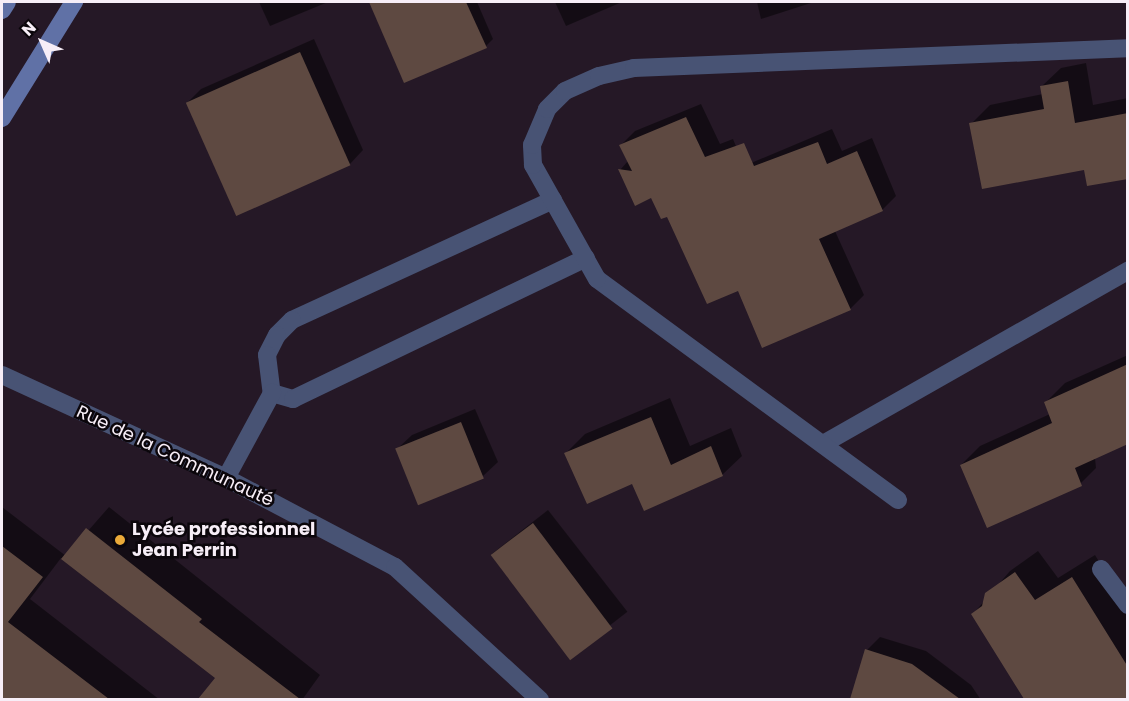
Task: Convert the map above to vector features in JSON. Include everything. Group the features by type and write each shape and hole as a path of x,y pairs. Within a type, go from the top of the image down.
{"main road":[{"path":"2,10 7,2"},
{"path":"2,118 74,2"}],"street":[{"path":"898,500 628,305 597,279 533,165 532,145 547,109 565,91 599,76 634,68 1128,48"},
{"path":"226,478 272,393 267,355 277,335 292,320 553,200"},
{"path":"272,393 293,399 586,258"},
{"path":"822,444 1128,271"},
{"name":"Rue de la Communauté","path":"2,375 226,478 395,567 540,699"},
{"path":"1101,569 1128,605"}],"building":[{"path":"369,2 466,2 487,48 404,83"},
{"path":"300,52 350,165 236,216 186,103"},
{"path":"1068,81 1075,123 1128,113 1128,179 1087,186 1084,170 982,189 969,123 1044,109 1040,86"},
{"path":"686,117 705,157 744,143 754,166 818,142 827,164 857,151 883,211 819,239 851,310 762,348 738,291 707,304 667,217 661,219 651,198 635,206 618,169 632,171 619,145"},
{"path":"1128,364 1128,444 1075,468 1082,486 987,528 960,465 1052,423 1044,402"},
{"path":"651,417 671,465 711,446 723,476 644,511 632,484 587,504 564,453"},
{"path":"461,422 484,479 418,505 395,449"},
{"path":"533,523 612,628 570,660 491,555"},
{"path":"86,528 202,619 199,622 300,699 198,699 215,678 61,559"},
{"path":"2,546 43,577 8,622 109,699 2,699"},
{"path":"1015,572 1035,600 1072,577 1128,667 1128,699 1024,699 971,614 982,606 985,593"},
{"path":"865,649 912,664 960,699 850,699"}],"place":[{"name":"Lycée professionnel Jean Perrin","path":"120,540"}]}
